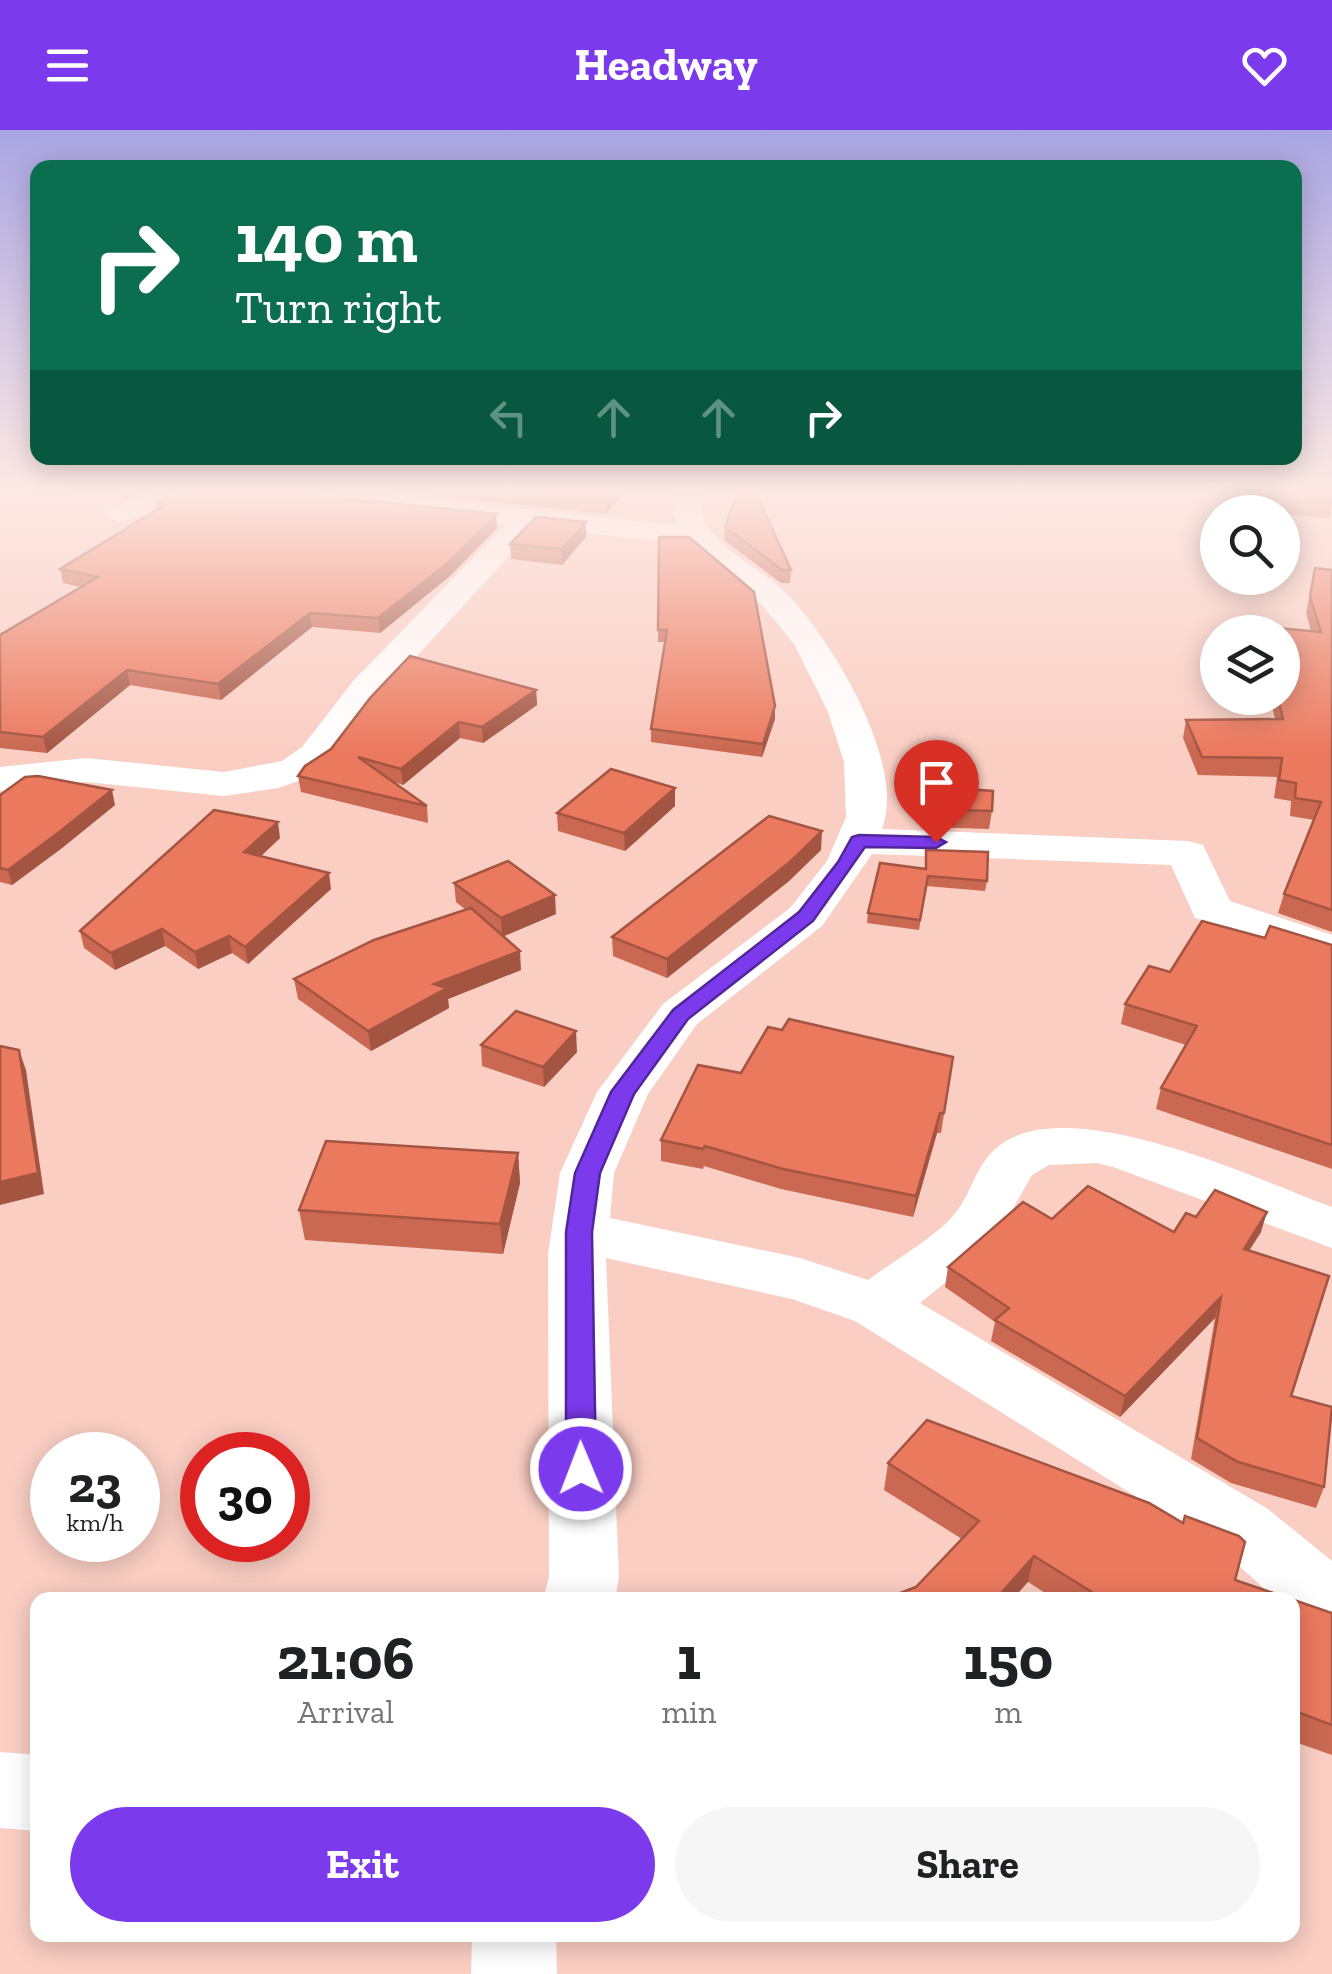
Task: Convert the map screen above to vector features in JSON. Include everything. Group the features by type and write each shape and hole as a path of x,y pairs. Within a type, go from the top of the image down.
{"street":[{"path":"0,778 86,770 224,784 278,776 296,769 316,755 368,688 471,579"},
{"path":"580,1592 584,1577 579,1232 587,1173 623,1092 680,1014 806,916 847,864 866,818 863,762 846,712 810,641 756,579"},
{"path":"859,841 1188,854 1210,908 1332,950"},
{"path":"876,1304 973,1230 1012,1163 1037,1148 1097,1145 1129,1153 1332,1228"},
{"path":"579,1232 800,1278 876,1304 1244,1528 1332,1604"},
{"path":"0,1790 30,1792"},
{"path":"514,1942 514,1974"}],"building":[{"path":"95,579 427,579 378,618 310,613 218,684 127,670 43,737 0,732 0,635"},
{"path":"659,579 739,579 754,592 775,706 763,744 651,729 667,630 658,630"},
{"path":"1313,579 1332,579 1332,910 1284,894 1321,802 1295,798 1296,783 1279,780 1282,758 1202,757 1186,720 1283,719 1282,715 1300,715 1300,630 1321,632 1310,597"},
{"path":"410,656 536,690 482,727 459,722 401,769 358,757 427,806 298,776 305,766 331,749 370,698"},
{"path":"611,769 675,788 624,833 557,813"},
{"path":"25,777 112,790 8,870 0,868 0,795"},
{"path":"928,786 993,791 992,811 928,809"},
{"path":"214,810 278,822 244,852 329,873 245,947 229,936 195,952 162,929 111,953 80,931"},
{"path":"769,816 822,831 790,862 667,959 612,937"},
{"path":"926,850 988,852 987,881 928,876 920,920 868,913 880,863 926,869"},
{"path":"508,861 555,895 501,918 454,883"},
{"path":"471,908 520,951 434,984 447,988 368,1031 294,979 374,940"},
{"path":"1202,921 1265,938 1270,926 1332,945 1332,1145 1161,1088 1197,1026 1125,1004 1149,966 1170,972"},
{"path":"516,1011 576,1031 543,1067 481,1045"},
{"path":"789,1019 953,1057 944,1113 940,1113 916,1196 783,1169 705,1146 703,1149 661,1140 698,1065 741,1073 768,1027 782,1030"},
{"path":"0,1046 19,1050 38,1173 0,1182"},
{"path":"326,1141 518,1153 500,1224 299,1210"},
{"path":"1088,1186 1174,1232 1186,1213 1196,1217 1215,1190 1267,1212 1244,1249 1329,1276 1291,1396 1332,1407 1324,1487 1238,1462 1197,1438 1221,1297 1125,1396 995,1320 1009,1308 948,1267 1023,1202 1052,1219"},
{"path":"927,1420 1149,1503 1183,1523 1185,1516 1239,1536 1245,1542 1235,1580 1270,1592 1092,1592 1034,1556 1002,1592 903,1592 916,1587 979,1521 888,1463"},
{"path":"1300,1602 1332,1613 1332,1725 1300,1713"}],"route":[{"path":"581,1469 579,1232 587,1173 623,1092 680,1014 806,916 847,864 859,841 936,842"}]}
